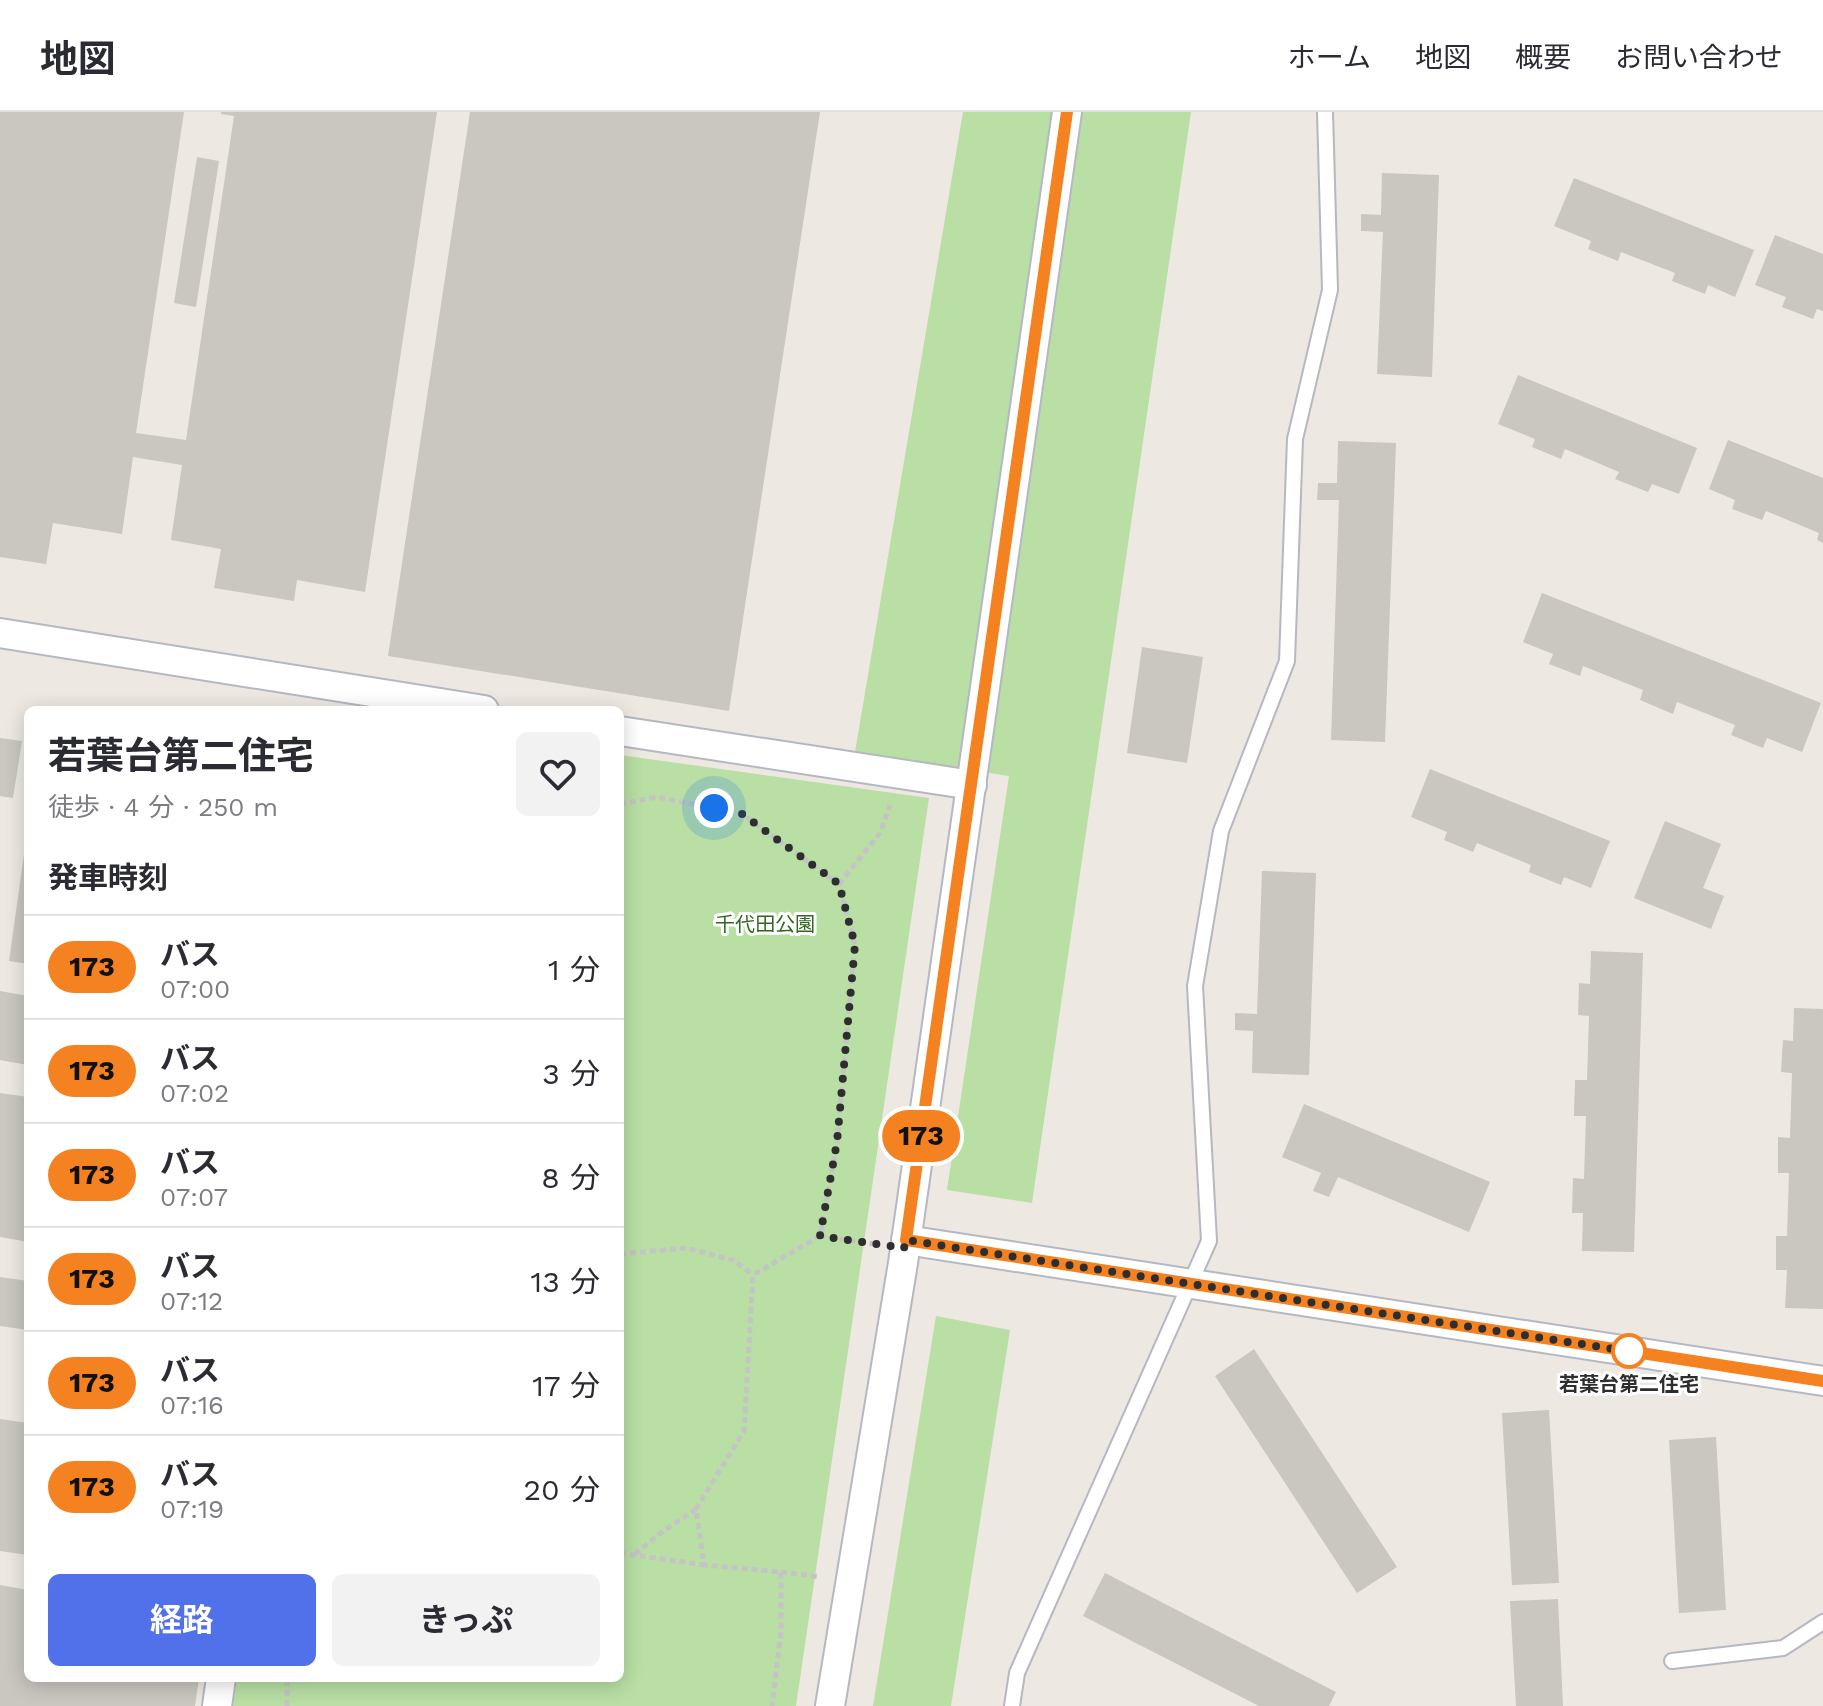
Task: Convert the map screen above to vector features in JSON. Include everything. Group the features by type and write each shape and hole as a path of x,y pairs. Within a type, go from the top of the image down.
{"street":[{"path":"830,1706 905,1244 1067,112"},
{"path":"0,633 369,701 433,706"},
{"path":"624,732 972,785"},
{"path":"905,1244 1190,1284 1823,1381"},
{"path":"217,1706 220,1682"}],"lane":[{"path":"1012,1706 1017,1673 1209,1241 1195,986 1221,831 1287,661 1295,439 1330,290 1325,112"},
{"path":"1672,1661 1783,1648 1823,1622"}],"path":[{"path":"839,884 880,833 900,774"},
{"path":"624,803 657,797 742,814 839,884 855,945 837,1142 820,1236"},
{"path":"753,1275 820,1236 905,1244"},
{"path":"624,1254 686,1248 733,1260 753,1275"},
{"path":"634,1555 696,1509 744,1431 753,1275"},
{"path":"696,1509 704,1565"},
{"path":"624,1554 850,1582"},
{"path":"772,1706 781,1632 781,1572"},
{"path":"287,1682 287,1706"}],"green space":[{"path":"963,112 1191,112 1032,1203 947,1190 1009,776 855,752"},
{"name":"千代田公園","path":"624,756 929,798 796,1706 233,1706 236,1682 624,1682"},
{"path":"936,1316 1010,1330 951,1706 873,1706"}],"building":[{"path":"0,112 184,112 136,433 186,440 234,116 221,112 437,112 365,592 297,580 294,601 214,588 221,549 171,540 182,465 133,457 122,534 53,523 46,564 0,557"},
{"path":"470,112 820,112 729,711 388,656"},
{"path":"197,157 219,161 196,307 174,303"},
{"path":"1382,173 1439,175 1432,377 1377,374 1383,232 1361,231 1361,214 1381,215"},
{"path":"1574,178 1754,250 1735,297 1708,285 1705,294 1672,281 1675,273 1621,252 1618,261 1588,249 1591,241 1554,226"},
{"path":"1775,235 1823,254 1823,311 1817,309 1813,319 1782,307 1786,297 1755,285"},
{"path":"1518,375 1697,448 1679,494 1652,484 1648,492 1615,479 1619,472 1565,449 1561,459 1532,447 1535,439 1498,424"},
{"path":"1728,440 1823,478 1823,543 1817,540 1819,533 1766,511 1762,520 1732,509 1735,500 1709,489"},
{"path":"1338,441 1396,443 1385,742 1331,740 1339,500 1317,500 1318,483 1337,483"},
{"path":"1542,593 1821,703 1802,752 1767,738 1763,748 1731,735 1735,725 1677,702 1673,714 1640,700 1643,690 1583,666 1580,676 1549,664 1553,654 1523,642"},
{"path":"1142,647 1203,657 1187,763 1127,753"},
{"path":"0,738 22,741 13,798 0,796"},
{"path":"1430,769 1610,841 1591,888 1564,877 1561,885 1529,872 1531,865 1477,843 1473,852 1444,840 1447,832 1411,817"},
{"path":"1665,821 1721,844 1703,888 1724,896 1711,929 1634,898"},
{"path":"24,854 24,963 9,961"},
{"path":"1262,871 1316,873 1309,1075 1252,1073 1253,1031 1235,1030 1235,1013 1257,1014"},
{"path":"1591,951 1643,953 1634,1252 1582,1251 1583,1213 1572,1213 1573,1178 1584,1179 1586,1116 1574,1116 1575,1080 1587,1080 1589,1016 1578,1015 1579,983 1590,984"},
{"path":"0,991 24,995 24,1064 0,1060"},
{"path":"1794,1008 1823,1009 1823,1309 1785,1308 1787,1270 1776,1270 1776,1236 1787,1236 1789,1173 1778,1173 1778,1137 1790,1138 1792,1073 1781,1072 1783,1040 1793,1041"},
{"path":"0,1093 24,1096 24,1241 0,1237"},
{"path":"1304,1104 1490,1182 1469,1232 1338,1177 1329,1197 1313,1191 1321,1173 1282,1157"},
{"path":"0,1277 24,1280 24,1329 0,1326"},
{"path":"1254,1349 1397,1567 1357,1593 1215,1376"},
{"path":"1549,1410 1559,1583 1512,1585 1502,1413"},
{"path":"0,1419 24,1422 24,1554 0,1551"},
{"path":"1716,1437 1726,1610 1679,1613 1669,1440"},
{"path":"1105,1573 1336,1692 1329,1706 1259,1706 1083,1616"},
{"path":"0,1585 24,1589 24,1682 198,1682 195,1706 0,1706"},
{"path":"1558,1599 1563,1706 1516,1706 1510,1601"}],"bus line":[{"name":"173","path":"1067,112 906,1240 1823,1381"}],"place":[{"name":"若葉台第二住宅","path":"1629,1351"}],"route":[{"path":"714,808 742,814 839,884 855,945 837,1142 820,1236 904,1248 906,1240 1633,1352 1629,1351"}]}
